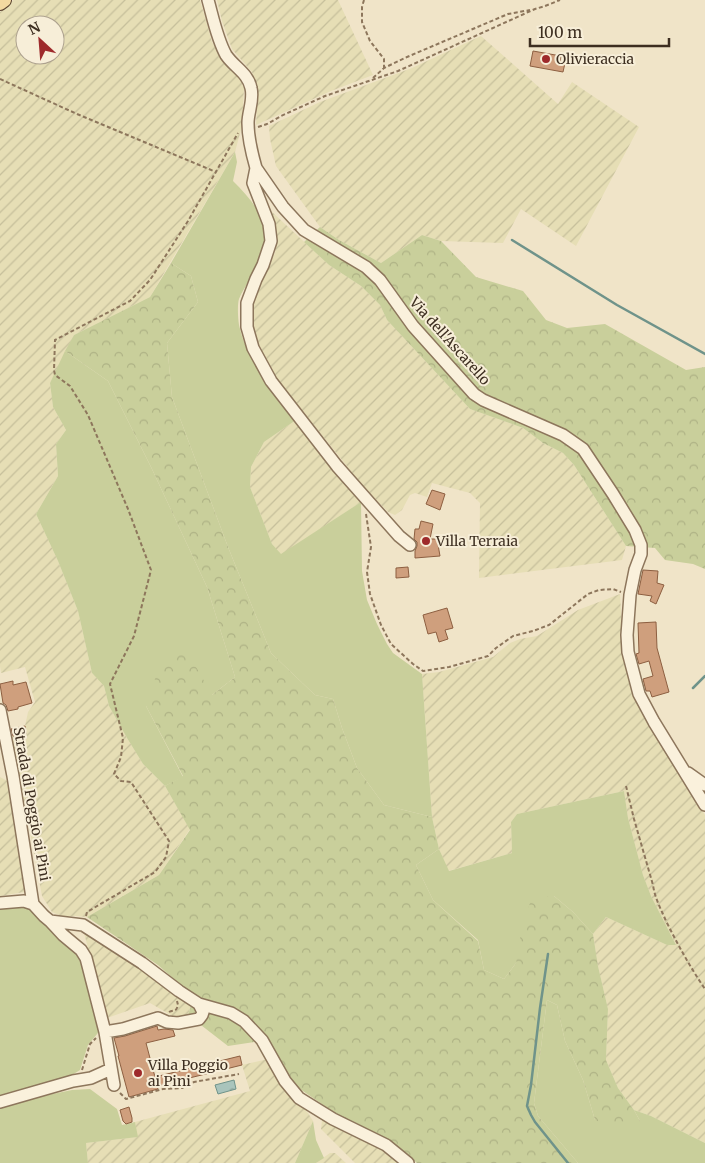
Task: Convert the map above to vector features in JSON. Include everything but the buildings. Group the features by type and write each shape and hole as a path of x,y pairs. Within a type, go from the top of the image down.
{"main road":[{"path":"0,3 4,0"}],"street":[{"name":"Via dell'Ascarello","path":"208,0 226,54 245,74 251,87 248,129 256,168 283,207 304,230 366,267 380,280 412,326 474,394 483,400 564,436 583,449 614,494 635,530 641,545 641,554 635,570 630,595 627,635 628,652 639,694 682,770 705,804"},
{"path":"256,168 253,183 269,224 271,240 247,303 247,327 253,348 272,381 337,466 399,536 410,545"},
{"name":"Strada di Poggio ai Pini","path":"0,710 13,776 33,904"},
{"path":"682,770 705,785"},
{"path":"0,903 24,901 33,904 63,935 81,950 86,958 105,1030 114,1085"},
{"path":"50,921 83,925 142,963 199,1004 232,1013 244,1021 262,1040 285,1081 299,1098 333,1119 386,1145 408,1163"},
{"path":"105,1030 123,1029 158,1018 167,1022 178,1023 199,1020 203,1012 199,1004"},
{"path":"0,1102 73,1081 91,1078 111,1069"}],"path":[{"path":"364,0 362,22 370,40 384,59 384,68"},
{"path":"371,79 384,68 508,14 535,9 560,0"},
{"path":"83,925 87,912 155,872 166,858 169,841 131,782 121,781 114,774 121,757 123,738 110,684 134,636 151,570 128,509 88,415 70,386 55,375 55,340 130,301 150,280 188,221 240,130 267,124 325,96 398,71 535,9"},
{"path":"0,80 216,172"},
{"path":"360,492 371,547 366,572 370,594 381,625 391,644 413,664 423,670 449,667 488,656 513,636 549,625 588,594 600,590 613,589 630,595"},
{"path":"626,786 655,897 691,969 705,989"},
{"path":"167,1022 168,1013 177,1009 178,1005 175,998 179,991"},
{"path":"73,1081 78,1078 82,1070 90,1044 105,1030"},
{"path":"114,1085 126,1100 163,1089 182,1088 194,1082 239,1074"}],"shaded area":[{"path":"14,0 200,0 212,42 223,61 239,76 244,88 242,126 235,152 150,297 74,335 50,383 53,407 66,430 56,444 58,476 36,514 58,561 78,611 92,673 104,686 109,706 143,764 165,786 190,829 159,875 87,917 64,917 52,912 42,896 12,736 26,733 25,726 28,712 35,702 25,667 1,673 0,12"},
{"path":"217,0 338,0 373,75 331,91 256,125 258,90 252,72 232,49"},
{"path":"481,36 558,104 572,82 639,127 576,246 521,209 503,243 441,241 422,235 381,263 339,240 320,227 276,166 269,126 320,102 412,68"},
{"path":"271,211 329,265 361,286 380,305 387,320 470,409 523,428 543,443 563,453 574,465 626,546 622,560 479,578 480,503 470,493 432,483 427,497 415,493 410,495 402,510 395,515 388,512 363,486 279,382 259,346 252,321 251,306 275,253 277,241 275,223"},
{"path":"296,420 361,502 281,555 272,544 250,487 251,467 264,442"},
{"path":"620,594 625,660 669,757 705,815 705,1143 651,1116 634,1110 618,1088 606,1060 608,1009 593,934 606,917 667,945 676,945 651,896 643,875 628,818 624,791 517,814 511,822 512,853 448,871 439,849 432,817 422,674 439,672 493,657 510,643 537,636 578,610"},
{"path":"0,777 9,782 30,891 0,896"},
{"path":"84,933 139,966 191,1005 188,1015 176,1018 150,1003 107,1018"},
{"path":"268,1059 313,1121 295,1163 88,1163 86,1143 137,1137 135,1122 250,1091 242,1065"},
{"path":"325,1119 356,1136 385,1148 401,1163 355,1163 321,1129 322,1120"},
{"path":"330,1153 335,1153 346,1163 316,1163"}],"green space":[{"path":"235,152 237,162 233,181 245,193 260,214 265,230 263,250 239,299 239,326 249,353 256,365 296,420 264,442 251,467 250,487 272,544 281,554 361,502 362,571 367,600 377,624 393,653 422,674 432,817 384,805 357,768 333,699 315,695 271,653 228,547 172,397 167,343 198,302 191,276 171,263"},
{"path":"320,227 339,240 381,263 422,235 441,241 476,277 523,291 546,320 567,328 605,324 686,370 705,367 705,569 693,564 665,560 655,548 626,546 574,465 563,453 543,443 523,428 470,409 387,320 380,305 361,286 329,265 304,242"},
{"path":"171,263 191,276 198,302 167,343 172,397 228,547 271,653 315,695 333,699 357,768 384,805 432,817 439,849 416,865 433,900 478,941 484,970 504,979 516,963 523,921 532,898 554,896 573,912 593,934 608,1009 606,1060 618,1088 640,1121 620,1131 595,1120 583,1080 565,1041 557,1005 547,1000 534,1103 538,1116 578,1163 417,1163 390,1140 335,1113 300,1089 292,1080 268,1040 228,1046 188,1015 194,997 158,965 87,917 159,875 190,830 165,786 183,776 146,706 159,667 186,649 212,695 235,677 207,587 151,467 108,381 65,351 74,335 150,297"},
{"path":"65,351 108,381 151,467 207,587 235,677 212,695 146,706 183,777 165,786 143,764 109,706 104,686 92,673 78,611 58,561 36,514 58,476 56,444 66,430 53,407 50,383"},
{"path":"624,791 628,818 643,875 651,896 676,945 667,945 606,917 593,934 573,912 554,896 516,963 504,979 484,970 478,940 433,900 416,865 439,849 449,871 512,853 511,822 517,814"},
{"path":"21,904 30,908 80,952 102,1028 88,1045 80,1070 67,1078 0,1097 0,906"},
{"path":"547,1000 557,1005 565,1041 583,1080 595,1120 640,1121 634,1110 651,1116 705,1143 705,1163 578,1163 538,1116 534,1103"},
{"path":"90,1089 117,1109 122,1125 135,1122 138,1137 86,1143 88,1163 0,1163 0,1105 72,1090"},
{"path":"313,1121 316,1140 324,1158 316,1163 295,1163"}],"water":[{"path":"234,1080 236,1089 218,1094 215,1085"}],"waterway":[{"path":"512,240 617,305 705,354"},
{"path":"693,688 705,676"},
{"path":"548,954 527,1106 535,1122 568,1163"}],"place":[{"name":"Olivieraccia","path":"546,59"},
{"name":"Villa Terraia","path":"426,541"},
{"name":"Villa Poggio ai Pini","path":"138,1073"}]}
